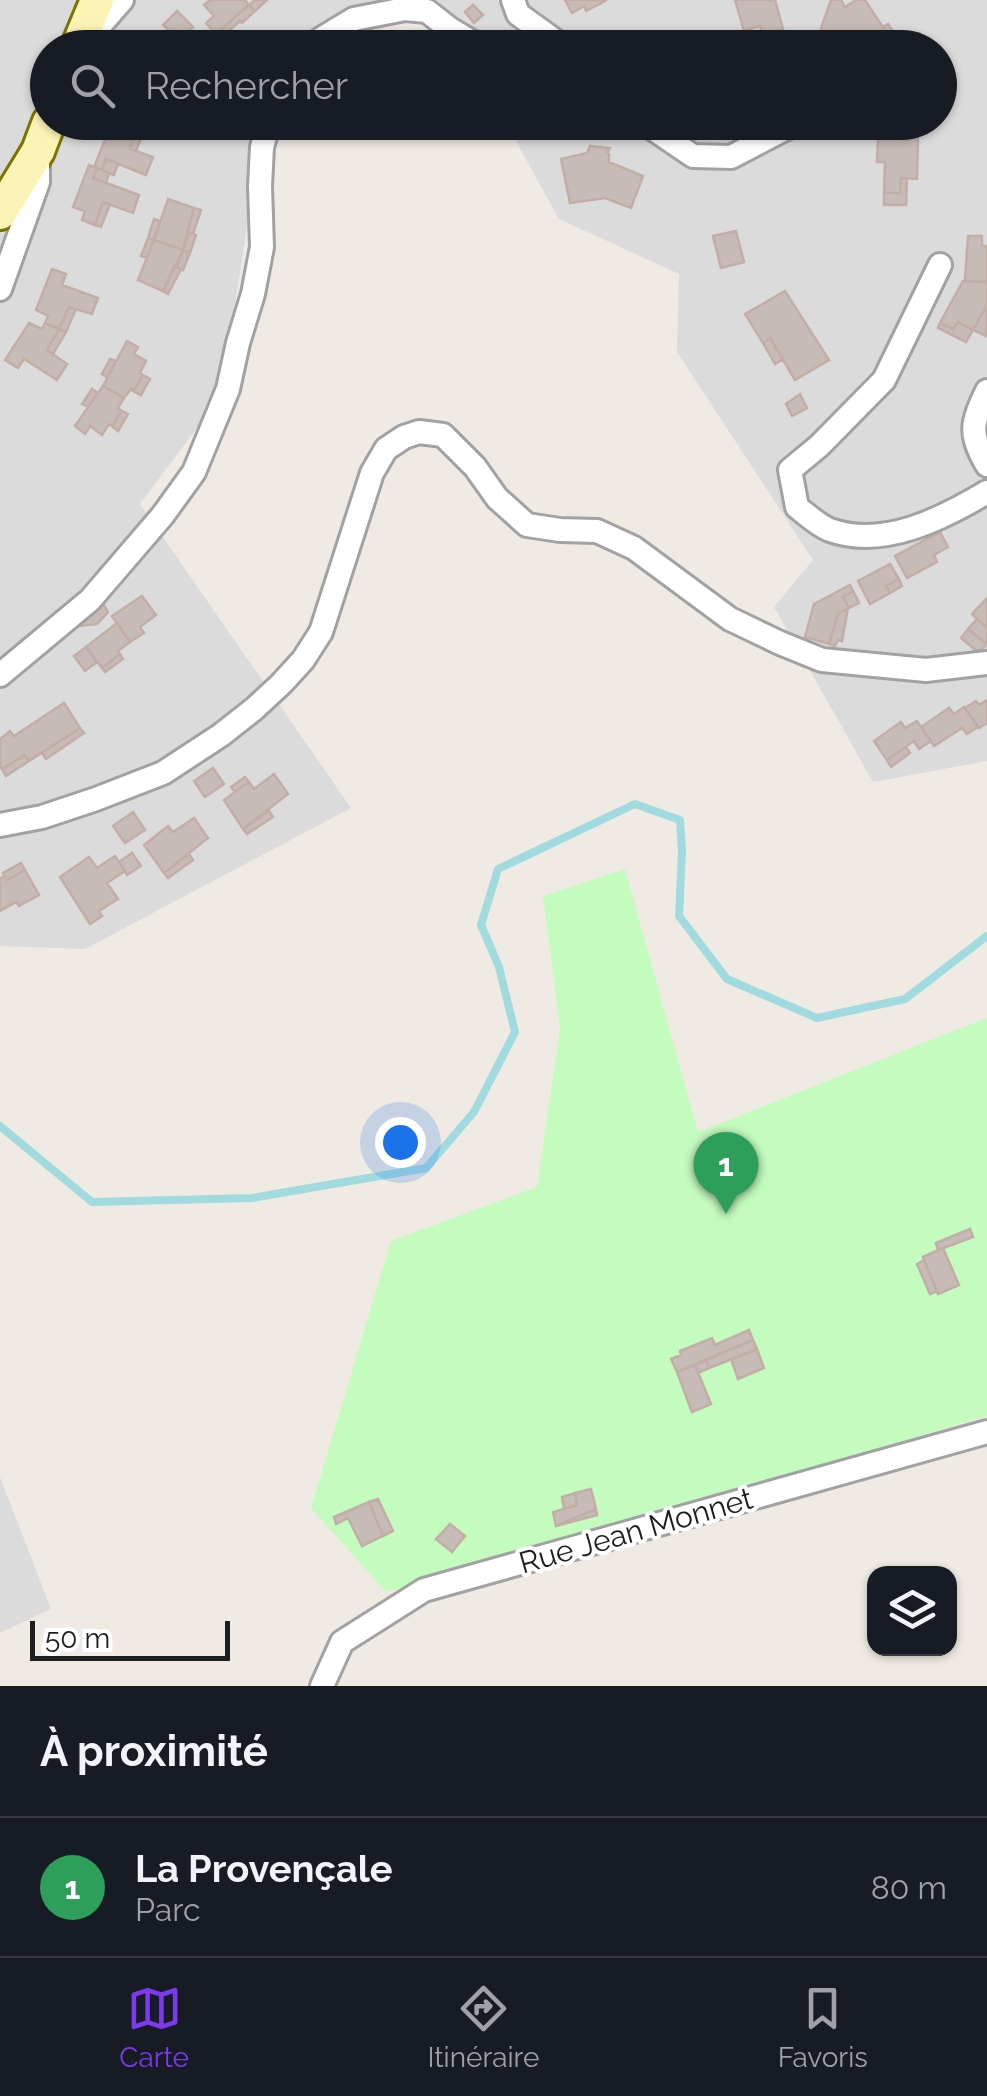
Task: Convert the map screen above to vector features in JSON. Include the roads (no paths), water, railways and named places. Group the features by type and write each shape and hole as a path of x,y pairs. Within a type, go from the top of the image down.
{"street":[{"path":"84,30 97,0"},
{"path":"93,30 122,0"},
{"path":"513,0 518,14 541,30"},
{"path":"335,30 354,18 405,9 427,10 452,30"},
{"path":"0,212 42,140"},
{"path":"0,289 38,182 43,140"},
{"path":"0,675 90,600 163,515 194,472 228,389 253,294 262,248 260,186 264,140"},
{"path":"669,140 693,156 731,157 764,140"},
{"path":"940,265 884,380 790,470 797,508 828,530 873,538 922,524 987,492"},
{"path":"987,391 973,422 978,450 987,465"},
{"path":"0,825 60,811 163,773 254,708 304,660 321,632 372,473 386,449 404,436 419,432 443,435 476,467 497,498 527,524 598,531 634,548 730,619 794,649 822,660 926,670 987,663"},
{"name":"Rue Jean Monnet","path":"322,1686 342,1642 424,1590 987,1432"}],"waterway":[{"path":"0,1126 92,1202 252,1198 426,1168 474,1112 515,1032 499,967 481,925 498,869 635,804 680,820 679,916 727,979 817,1018 905,999 987,936"}],"place":[{"name":"La Provençale","path":"726,1214"}]}
